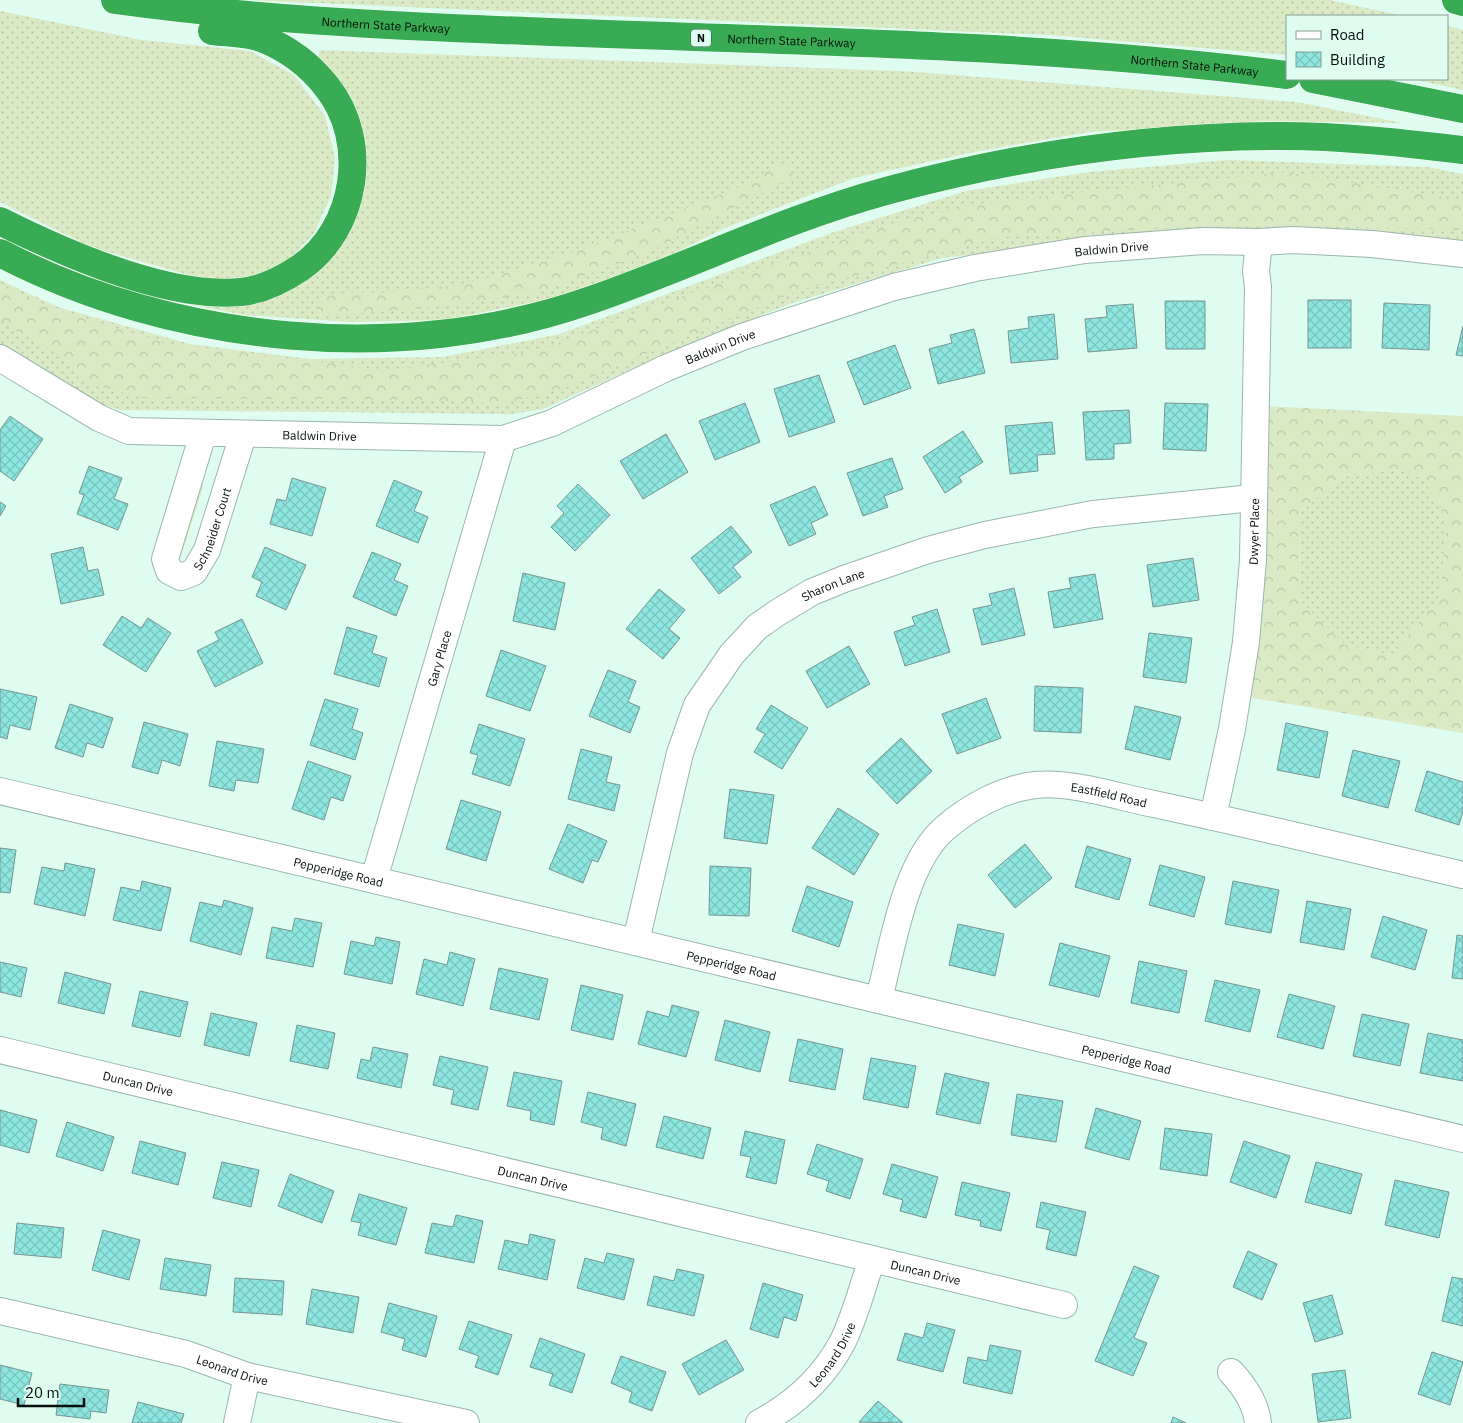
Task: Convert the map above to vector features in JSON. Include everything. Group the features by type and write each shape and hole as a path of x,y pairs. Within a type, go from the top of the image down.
{"highway":[{"path":"0,221 71,254 123,272 181,288 230,293 243,292 269,285 294,272 314,257 340,222 351,186 353,167 349,133 337,102 310,67 292,54 260,38 210,31 105,0"},
{"name":"Northern State Parkway","path":"114,0 258,17 374,25 986,49 1146,59 1286,75"},
{"path":"1456,0 1463,2"},
{"path":"1318,80 1463,108"},
{"path":"0,253 54,279 95,294 190,320 292,335 349,338 414,336 504,323 577,305 804,216 928,180 1046,156 1164,140 1285,136 1463,150"}],"street":[{"name":"Baldwin Drive","path":"0,358 99,418 122,429 148,433 503,439 552,423 666,368 742,337 894,287 975,268 1086,250 1203,241 1259,242 1293,240 1372,244 1463,254"},
{"name":"Dwyer Place","path":"1213,817 1232,729 1246,642 1253,560 1258,287 1256,271 1259,242"},
{"name":"Schneider Court","path":"203,434 165,559 169,571 181,577 194,572 204,557 243,435"},
{"name":"Gary Place","path":"374,879 503,439"},
{"name":"Sharon Lane","path":"636,941 680,752 697,705 732,654 757,627 777,612 812,592 844,579 928,550 985,535 1093,514 1253,498"},
{"name":"Eastfield Road","path":"879,999 904,900 919,862 944,829 987,799 1035,785 1066,786 1213,817 1463,875"},
{"name":"Pepperidge Road","path":"0,791 1463,1139"},
{"name":"Duncan Drive","path":"0,1050 1064,1305"},
{"name":"Leonard Drive","path":"759,1423 775,1415 810,1388 842,1343 872,1259"},
{"name":"Leonard Drive","path":"0,1311 186,1354 247,1376 466,1423"},
{"path":"1231,1372 1243,1385 1257,1412 1258,1423"},
{"path":"237,1423 247,1376"}],"green space":[{"path":"246,0 1330,0 1398,15 1286,15 1286,55 1049,35"},
{"path":"0,11 142,40 250,51 294,75 325,116 335,158 331,196 314,233 289,260 255,276 210,281 91,247 0,202"},
{"path":"1448,26 1463,30 1463,90 1416,80 1448,80"},
{"path":"319,50 902,71 1297,102 1403,123 1268,121 1089,132 979,151 854,178 725,228 636,272 554,298 444,320 352,322 245,315 146,296 144,289 269,296 362,191 318,63"},
{"path":"1228,160 1427,167 1463,174 1463,245 1430,239 1270,228 1114,238 942,258 792,303 634,368 543,409 511,414 121,410 85,400 0,348 0,280 58,307 190,344 311,359 443,357 560,334 834,232 966,191 1089,172"},
{"path":"774,166 790,167 793,177 649,252 537,293 438,307 324,316 317,308 326,297 348,292 380,293 466,284 571,253 752,182"},
{"path":"1285,172 1463,200 1463,230 1246,224 1001,237 800,290 560,390 502,404 431,400 143,398 80,381 70,361 0,321 0,285 52,309 165,343 384,370 537,351 681,297 884,225 995,201"},
{"path":"1266,406 1463,416 1463,733 1247,697","holes":["1400,470 1424,479 1447,522 1440,596 1392,655 1345,645 1300,601 1299,513 1344,475"]},
{"path":"1400,470 1425,479 1447,522 1440,596 1392,655 1345,645 1300,601 1299,513 1344,475"},
{"path":"202,484 203,487 179,562 199,486"}],"building":[{"path":"1308,300 1351,300 1351,348 1308,348"},
{"path":"1165,301 1205,301 1205,349 1166,349"},
{"path":"1384,303 1430,305 1429,350 1382,348"},
{"path":"1133,304 1137,348 1088,352 1085,319 1107,317 1106,306"},
{"path":"1054,314 1058,359 1011,363 1008,331 1029,328 1028,317"},
{"path":"1463,326 1463,356 1456,355"},
{"path":"974,329 985,373 938,384 929,349 952,343 950,335"},
{"path":"895,345 911,388 864,405 847,362"},
{"path":"819,375 835,422 789,437 774,389"},
{"path":"745,403 760,442 715,460 699,421"},
{"path":"1165,403 1208,404 1206,451 1163,449"},
{"path":"1129,410 1131,443 1114,444 1114,459 1086,460 1083,412"},
{"path":"10,416 43,439 14,481 0,471 0,430"},
{"path":"1052,422 1055,454 1037,455 1038,471 1010,474 1005,426"},
{"path":"963,431 983,462 959,477 962,482 945,493 923,457"},
{"path":"666,434 688,472 643,499 620,461"},
{"path":"892,458 903,489 884,496 888,507 863,516 847,473"},
{"path":"89,466 122,478 114,499 128,504 118,530 77,514 84,495 79,493"},
{"path":"292,478 326,488 312,536 270,524 277,499 286,501"},
{"path":"394,480 422,492 414,511 428,517 418,543 376,526"},
{"path":"578,484 610,515 575,551 551,527 564,513 557,506"},
{"path":"815,486 828,515 811,523 816,534 789,546 770,505"},
{"path":"0,502 6,506 0,516"},
{"path":"731,526 752,552 733,567 741,577 719,594 691,558"},
{"path":"83,547 88,571 98,569 104,595 61,604 51,554"},
{"path":"265,547 306,565 286,610 256,596 262,582 252,577"},
{"path":"372,552 401,564 394,580 408,586 396,616 353,597"},
{"path":"1193,558 1199,600 1153,607 1147,565"},
{"path":"523,573 565,583 555,630 513,621"},
{"path":"1095,574 1103,619 1054,628 1048,592 1071,588 1069,578"},
{"path":"1014,588 1025,635 982,645 973,609 992,605 989,594"},
{"path":"659,589 685,610 669,629 680,638 663,659 626,629"},
{"path":"937,609 950,652 905,666 894,632 915,625 912,617"},
{"path":"122,616 141,628 148,618 171,633 146,672 103,645"},
{"path":"242,619 263,663 215,687 197,651 219,640 215,632"},
{"path":"347,627 377,636 372,653 387,658 379,687 334,674"},
{"path":"1149,633 1192,638 1186,683 1143,677"},
{"path":"849,646 870,684 827,708 806,671"},
{"path":"501,650 546,666 530,711 486,696"},
{"path":"608,670 636,681 628,702 640,707 630,733 589,716"},
{"path":"1035,686 1083,688 1081,733 1034,731"},
{"path":"0,689 37,697 30,730 10,725 7,739 0,737"},
{"path":"986,698 1001,738 957,754 942,714"},
{"path":"325,699 358,709 352,729 363,733 355,760 310,745"},
{"path":"70,704 113,718 103,748 87,743 83,757 55,748"},
{"path":"771,705 808,728 782,769 754,752 765,734 756,729"},
{"path":"1135,706 1181,717 1170,760 1125,749"},
{"path":"144,722 188,734 180,766 162,760 158,774 132,767"},
{"path":"1286,723 1328,732 1319,778 1277,770"},
{"path":"479,724 525,739 510,786 472,774 478,755 470,753"},
{"path":"901,738 932,771 897,804 866,771"},
{"path":"217,741 264,749 258,783 236,780 234,791 209,786"},
{"path":"581,749 612,757 606,782 620,785 614,811 568,799"},
{"path":"1353,750 1400,761 1388,808 1342,796"},
{"path":"308,761 351,776 343,801 331,797 324,820 292,809"},
{"path":"1427,771 1463,782 1463,811 1459,825 1415,811"},
{"path":"730,789 774,795 767,844 724,838"},
{"path":"461,800 501,812 486,861 446,849"},
{"path":"838,808 879,834 854,875 812,848"},
{"path":"568,824 607,841 598,862 592,860 583,883 549,869"},
{"path":"1025,844 1052,878 1015,908 988,875"},
{"path":"1087,846 1131,859 1119,900 1075,887"},
{"path":"0,848 16,850 10,893 0,892"},
{"path":"65,863 95,869 85,916 34,904 42,867 64,871"},
{"path":"1160,865 1205,877 1194,917 1149,905"},
{"path":"710,866 751,868 749,916 709,915"},
{"path":"142,881 171,888 161,931 113,920 121,887 140,891"},
{"path":"1233,881 1279,890 1271,933 1225,924"},
{"path":"807,886 853,902 839,947 792,931"},
{"path":"224,900 253,908 241,955 190,941 200,902 222,907"},
{"path":"1307,901 1351,909 1344,950 1300,942"},
{"path":"1383,916 1427,930 1415,970 1371,957"},
{"path":"295,918 322,923 313,967 266,958 272,927 292,931"},
{"path":"958,924 1004,934 995,976 949,965"},
{"path":"1457,935 1463,936 1463,979 1452,978"},
{"path":"376,937 400,942 392,984 344,974 351,941 374,946"},
{"path":"1060,943 1110,956 1099,997 1049,985"},
{"path":"450,952 475,959 463,1006 416,994 424,959 447,965"},
{"path":"1139,961 1187,971 1179,1013 1131,1003"},
{"path":"0,962 27,968 21,997 0,992"},
{"path":"499,968 548,979 539,1020 490,1009"},
{"path":"65,972 111,984 104,1014 58,1003"},
{"path":"1215,980 1260,990 1250,1032 1205,1021"},
{"path":"581,985 623,995 613,1040 571,1030"},
{"path":"140,991 188,1002 180,1037 132,1026"},
{"path":"1289,994 1335,1006 1323,1049 1277,1037"},
{"path":"672,1005 699,1012 686,1057 638,1044 647,1011 669,1017"},
{"path":"211,1013 257,1023 249,1056 204,1045"},
{"path":"1362,1014 1409,1024 1400,1066 1353,1056"},
{"path":"725,1020 770,1032 760,1072 715,1060"},
{"path":"297,1025 335,1033 328,1069 290,1061"},
{"path":"1428,1033 1463,1040 1463,1081 1420,1073"},
{"path":"798,1039 843,1049 835,1090 789,1081"},
{"path":"373,1047 408,1054 401,1088 357,1078 361,1059 370,1061"},
{"path":"440,1056 488,1067 478,1110 451,1104 454,1090 433,1085"},
{"path":"871,1058 916,1066 908,1108 863,1099"},
{"path":"514,1072 562,1081 554,1125 530,1120 531,1111 507,1106"},
{"path":"945,1073 989,1083 980,1124 936,1114"},
{"path":"588,1092 636,1104 626,1146 601,1139 603,1128 581,1122"},
{"path":"1017,1094 1063,1101 1056,1142 1011,1135"},
{"path":"1096,1108 1141,1121 1129,1160 1085,1148"},
{"path":"0,1110 37,1120 29,1153 0,1145"},
{"path":"664,1116 711,1128 703,1159 656,1147"},
{"path":"67,1122 114,1137 103,1171 56,1156"},
{"path":"1165,1128 1212,1134 1207,1176 1160,1169"},
{"path":"745,1131 785,1140 776,1184 746,1177 751,1157 740,1155"},
{"path":"140,1141 186,1153 178,1185 132,1173"},
{"path":"1244,1141 1290,1156 1276,1198 1230,1182"},
{"path":"817,1144 863,1159 850,1199 826,1191 829,1181 807,1174"},
{"path":"222,1162 259,1170 251,1207 213,1198"},
{"path":"1316,1162 1362,1174 1351,1214 1305,1202"},
{"path":"892,1164 938,1177 926,1218 900,1211 903,1200 883,1194"},
{"path":"290,1174 334,1191 322,1223 278,1206"},
{"path":"1395,1180 1449,1192 1439,1238 1385,1225"},
{"path":"962,1182 1010,1193 1001,1231 980,1226 981,1221 955,1215"},
{"path":"359,1194 407,1208 396,1245 358,1235 361,1223 351,1221"},
{"path":"1041,1202 1086,1212 1076,1256 1046,1249 1050,1230 1036,1227"},
{"path":"456,1215 483,1221 474,1263 425,1253 432,1223 453,1227"},
{"path":"17,1223 64,1228 61,1258 14,1254"},
{"path":"103,1230 140,1240 129,1280 92,1270"},
{"path":"530,1234 555,1240 547,1280 498,1269 505,1240 528,1245"},
{"path":"1248,1251 1277,1264 1262,1300 1233,1287"},
{"path":"607,1253 634,1259 624,1300 577,1288 585,1258 604,1263"},
{"path":"165,1258 211,1265 206,1296 160,1289"},
{"path":"1134,1266 1159,1276 1134,1338 1147,1343 1133,1376 1095,1361"},
{"path":"677,1269 704,1275 694,1316 647,1305 654,1276 674,1281"},
{"path":"1452,1277 1463,1279 1463,1326 1442,1321"},
{"path":"235,1278 284,1281 282,1315 233,1312"},
{"path":"763,1283 803,1295 796,1321 784,1317 778,1338 750,1329"},
{"path":"312,1289 359,1297 353,1333 306,1324"},
{"path":"1332,1295 1343,1334 1315,1342 1303,1303"},
{"path":"389,1303 437,1316 426,1357 402,1350 405,1339 381,1332"},
{"path":"469,1321 512,1335 498,1375 475,1367 479,1356 459,1349"},
{"path":"927,1323 955,1330 943,1372 897,1360 905,1333 923,1338"},
{"path":"540,1338 585,1354 572,1393 549,1385 553,1374 530,1367"},
{"path":"726,1340 744,1370 699,1395 682,1364"},
{"path":"990,1345 1021,1351 1012,1394 963,1383 968,1357 987,1361"},
{"path":"1432,1352 1463,1362 1450,1405 1418,1394"},
{"path":"621,1356 666,1372 652,1411 629,1402 632,1392 611,1383"},
{"path":"0,1365 32,1373 24,1405 0,1399"},
{"path":"1345,1370 1351,1418 1318,1422 1312,1374"},
{"path":"60,1384 109,1390 106,1413 91,1411 90,1419 56,1415"},
{"path":"878,1401 903,1423 859,1422"},
{"path":"138,1402 184,1414 181,1423 132,1423"},
{"path":"1173,1417 1186,1423 1171,1423"}]}
